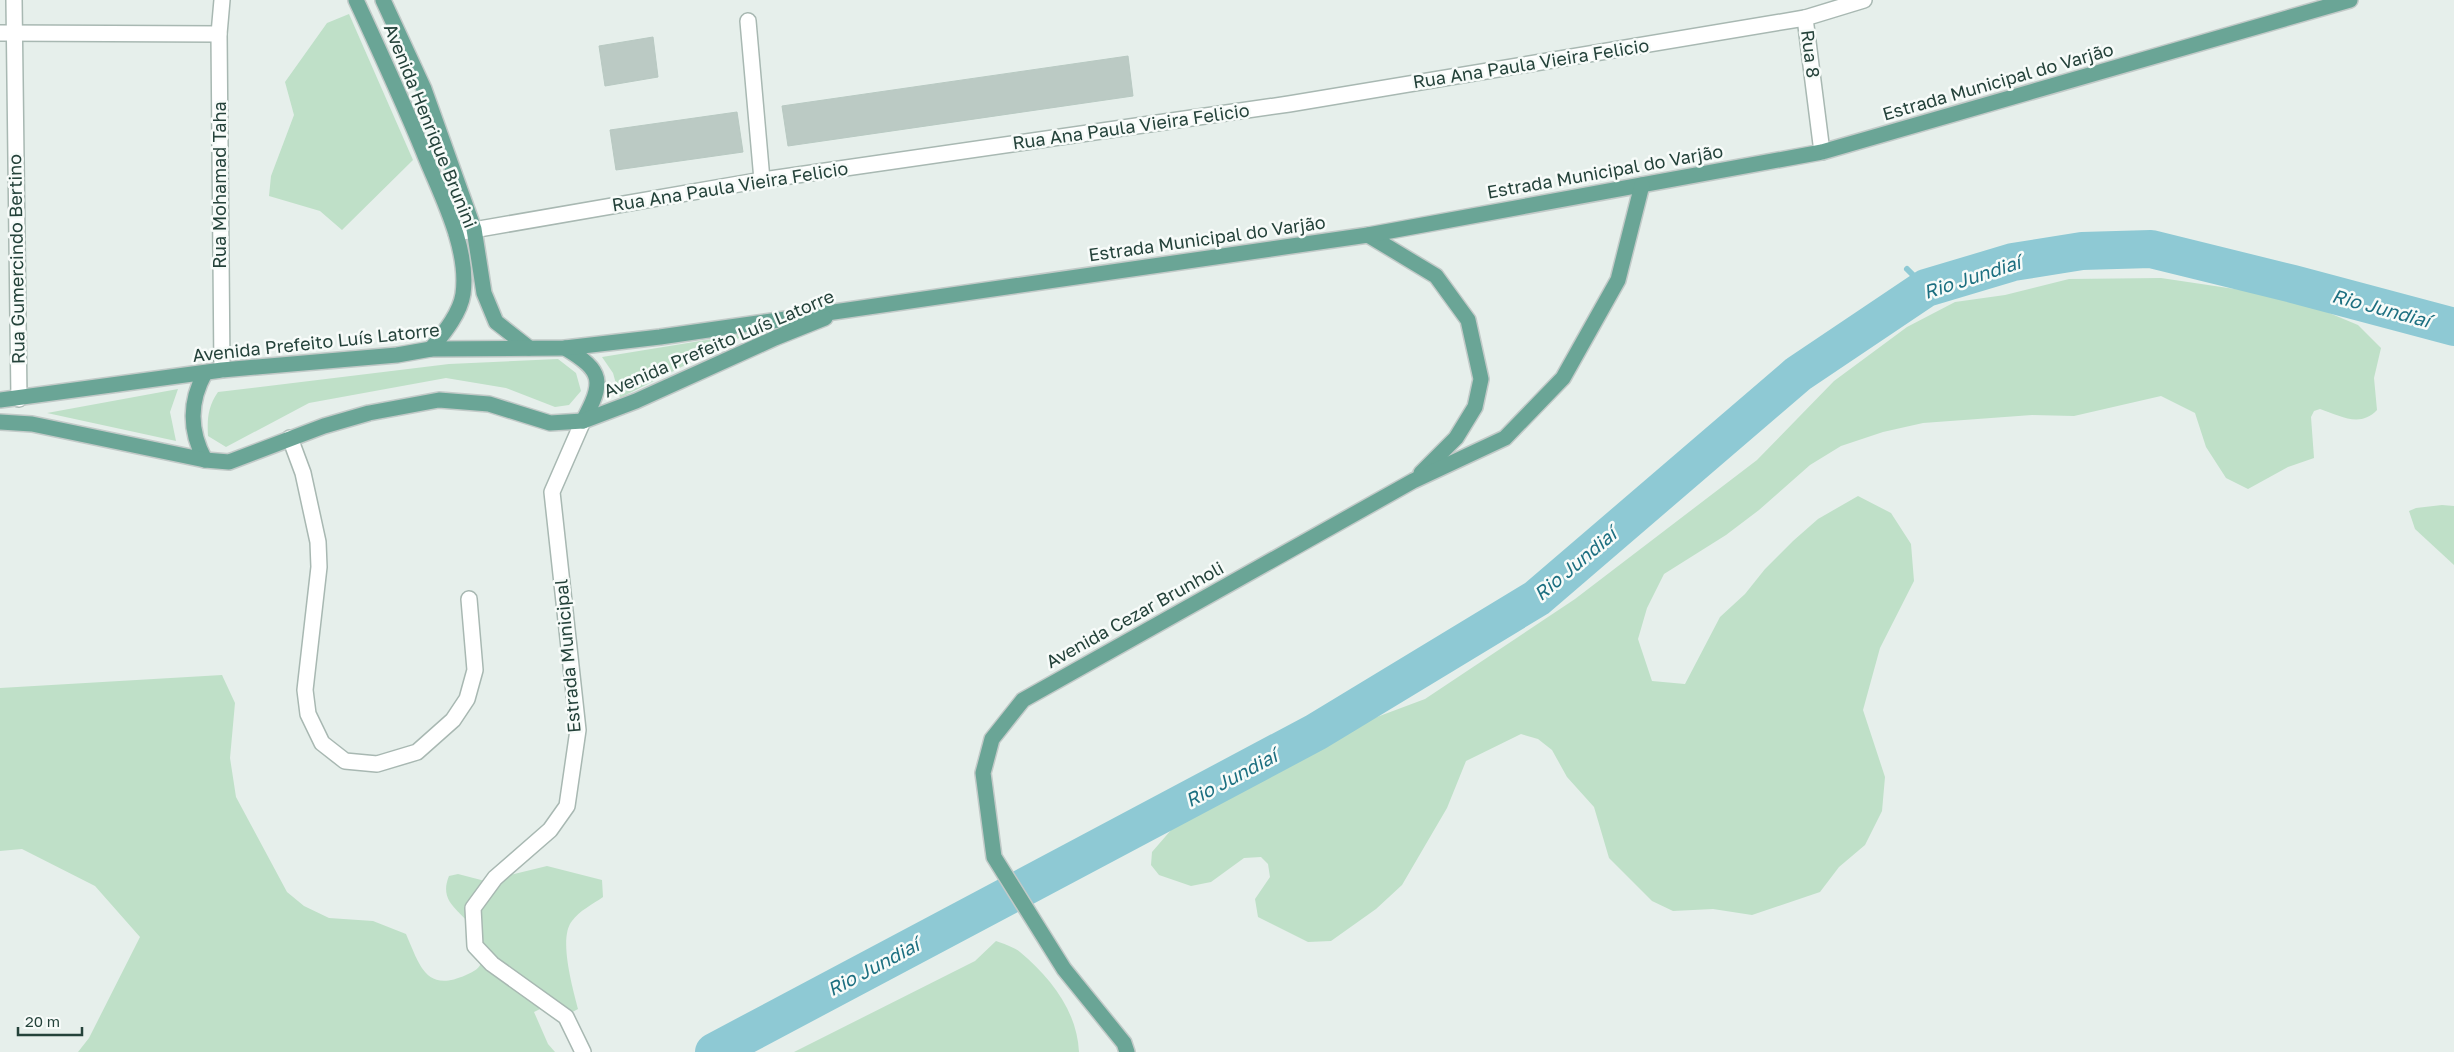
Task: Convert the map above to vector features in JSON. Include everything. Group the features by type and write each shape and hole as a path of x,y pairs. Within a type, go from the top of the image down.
{"main road":[{"name":"Avenida Henrique Brunini","path":"356,0 401,97 456,233 464,276 462,295 443,334 430,349"},
{"name":"Avenida Henrique Brunini","path":"383,0 424,88 474,229 484,293 496,322 529,348"},
{"name":"Estrada Municipal do Varjão","path":"852,308 1368,235 1822,152 2350,0"},
{"name":"Avenida Cezar Brunholi","path":"1127,1052 1124,1043 1064,969 994,857 983,773 992,739 1022,700 1413,480 1505,438 1563,378 1618,280 1642,185"},
{"name":"Avenida Cezar Brunholi","path":"1368,235 1436,276 1468,320 1481,379 1475,407 1456,438 1413,480"},
{"name":"Avenida Prefeito Luís Latorre","path":"0,400 19,399 222,370 397,355 430,349 565,348 660,337 852,308"},
{"name":"Avenida Prefeito Luís Latorre","path":"0,422 32,424 205,460 229,462 290,438 368,413 440,400 489,404 550,424 583,421 636,401 775,338 852,308"},
{"path":"565,348 588,361 597,379 596,397 583,421"},
{"path":"205,373 193,401 192,416 198,446 205,460"}],"street":[{"name":"Rua Gumercindo Bertino","path":"14,0 7,33 19,399"},
{"name":"Rua Mohamad Taha","path":"222,0 219,34 222,370"},
{"name":"Rua 8","path":"1822,152 1805,18 1864,0"},
{"name":"Rua Ana Paula Vieira Felicio","path":"456,233 762,180 1289,104 1805,18"},
{"path":"748,21 762,180"},
{"path":"7,33 219,34"},
{"name":"Estrada Municipal","path":"583,421 552,492 578,730 566,806 550,830 494,878 473,908 475,946 492,964 566,1017 583,1052"},
{"path":"290,438 303,473 318,542 318,567 306,690 308,714 322,743 345,760 377,764 418,752 453,720 467,700 474,670 469,598"}],"green space":[{"path":"349,14 413,160 342,230 320,211 269,196 271,176 294,115 285,82 327,23"},
{"path":"2161,278 2255,292 2322,310 2358,325 2381,348 2374,378 2377,410 2371,415 2357,419 2350,419 2320,409 2314,411 2311,417 2314,458 2288,467 2248,489 2226,478 2206,447 2195,413 2161,396 2074,416 2032,415 1923,423 1883,432 1841,446 1810,465 1759,510 1726,535 1664,574 1647,608 1638,639 1652,681 1685,684 1720,617 1745,594 1765,569 1793,541 1818,519 1858,496 1891,513 1911,544 1914,581 1880,648 1863,710 1885,777 1882,811 1865,845 1839,867 1820,892 1752,915 1713,909 1673,911 1652,901 1609,858 1594,807 1567,777 1552,750 1538,739 1521,734 1466,761 1447,808 1402,885 1376,909 1331,941 1308,942 1258,917 1255,899 1270,877 1268,864 1261,857 1244,858 1211,882 1191,886 1159,875 1151,865 1152,852 1178,822 1259,761 1425,699 1575,599 1757,460 1834,381 1907,327 1955,302 2005,295 2069,279"},
{"path":"749,333 620,398 613,373 602,357"},
{"path":"558,359 576,373 581,391 569,405 555,407 506,388 446,378 309,403 226,447 208,436 209,413 212,402 218,392 449,364"},
{"path":"178,389 170,412 176,441 47,413"},
{"path":"2442,505 2454,506 2454,565 2415,529 2409,511 2416,508"},
{"path":"222,675 235,703 230,758 236,797 287,892 304,906 329,918 373,921 406,934 421,966 433,978 442,981 453,980 474,971 482,960 476,934 449,901 446,886 449,876 458,874 485,881 547,866 602,880 603,897 578,914 568,929 566,939 568,964 578,1009 567,1015 540,1009 534,1012 548,1044 555,1052 78,1052 89,1038 140,937 95,886 22,849 0,851 0,688"},
{"path":"996,941 1020,952 1052,984 1068,1009 1077,1037 1079,1052 794,1052 975,961"}],"building":[{"path":"653,37 658,77 605,86 599,46"},
{"path":"1128,56 1133,96 788,146 782,106"},
{"path":"737,112 743,152 616,170 610,130"}],"waterway":[{"name":"Rio Jundiaí","path":"714,1052 1316,732 1537,598 1798,374 1926,288 2013,262 2082,251 2151,249 2293,284 2454,327"},
{"path":"1907,269 1926,288"}]}
